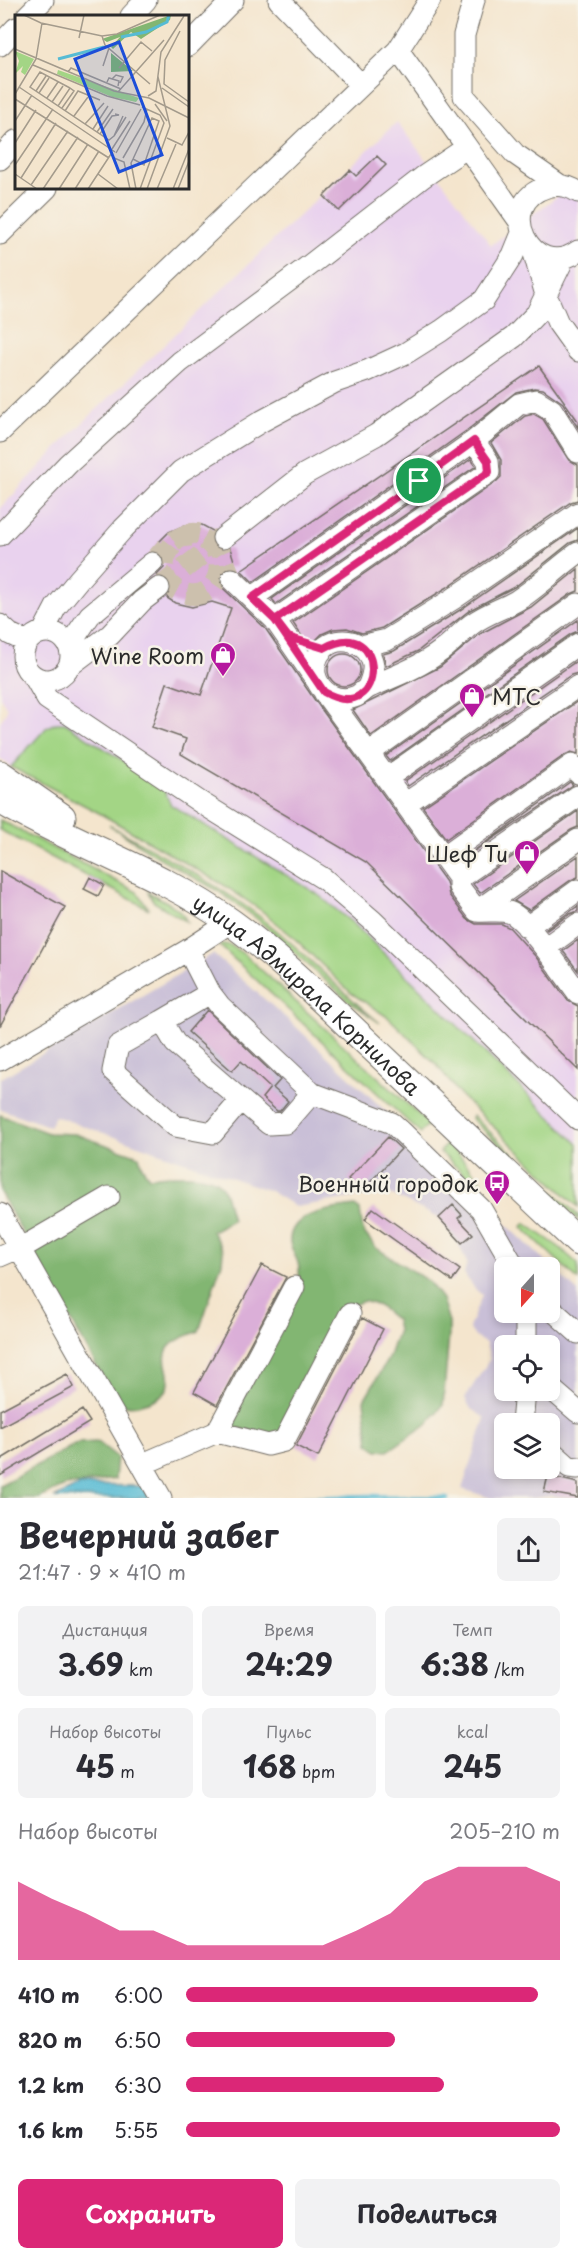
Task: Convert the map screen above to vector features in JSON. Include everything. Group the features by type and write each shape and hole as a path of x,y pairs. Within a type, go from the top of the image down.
{"main road":[{"path":"0,774 135,866"},
{"name":"улица Адмирала Корнилова","path":"0,800 58,832 135,866 231,922 309,989 578,1242"}],"street":[{"path":"28,15 43,0"},
{"path":"132,15 146,0"},
{"path":"189,45 233,0"},
{"path":"279,0 361,85"},
{"path":"0,432 398,50 430,0"},
{"path":"474,0 464,35 464,96 515,154 570,189"},
{"path":"0,45 15,29"},
{"path":"398,50 525,235 544,256 571,255"},
{"path":"0,159 15,142"},
{"path":"0,535 68,464 180,362 423,177 466,148"},
{"path":"484,300 495,282 505,246 506,226 485,175"},
{"path":"570,189 551,186 532,194 521,212 525,235 546,295 558,323 578,351"},
{"path":"0,234 46,189"},
{"path":"525,235 484,300 441,332 406,353 367,371 335,382 262,421 181,471 123,529 79,579 22,655 26,668 44,686 200,802 324,879 373,921 578,1119"},
{"path":"223,538 305,474 376,435 514,337 537,313 571,255"},
{"path":"252,598 474,441 519,404 536,400 552,411 578,452"},
{"path":"281,628 489,472 488,461 474,441"},
{"path":"361,646 387,640 453,599 578,513"},
{"path":"353,729 351,712 363,691 373,676 373,665 369,654 361,646 349,641 336,641 324,648 317,658 314,670 321,687 335,698 347,699 363,691 404,674 442,651 472,623 518,600 578,553"},
{"path":"44,686 61,676 70,660 77,634 90,615 152,563"},
{"path":"232,579 281,628 459,878 459,887 477,911 511,913 545,948 578,993"},
{"path":"70,660 110,634 142,601 159,588"},
{"path":"369,753 578,604"},
{"path":"35,637 90,615"},
{"path":"0,625 10,634 35,637 56,634 66,642 70,660"},
{"path":"281,628 324,648"},
{"path":"387,778 578,644"},
{"path":"405,804 578,686"},
{"path":"443,857 572,765 578,773"},
{"path":"459,878 578,796"},
{"path":"477,911 578,840"},
{"path":"527,927 578,890"},
{"path":"0,1060 188,950 231,922"},
{"path":"545,948 578,924"},
{"path":"188,950 210,993 220,1006 312,1093 392,1123 481,1209 509,1257"},
{"path":"210,993 117,1046 113,1071 175,1126 213,1133 241,1100"},
{"path":"162,1021 175,1043 269,1124 286,1123 312,1093"},
{"path":"9,1252 109,1197"},
{"path":"0,1214 9,1252 143,1464 161,1498"},
{"path":"218,1432 294,1287"},
{"path":"143,1464 218,1432 268,1445 284,1441 350,1314"},
{"path":"560,1317 578,1333"},
{"path":"560,1396 578,1412"},
{"path":"560,1459 569,1467 578,1468"}],"shaded area":[{"path":"397,122 491,245 578,181 578,1207 460,1095 437,1065 389,1018 351,993 291,935 262,911 222,884 101,814 11,767 0,758 0,722 7,708 0,697 0,509 67,438"},
{"path":"213,954 294,1025 541,1257 494,1257 494,1323 560,1323 560,1275 578,1292 578,1498 550,1496 491,1498 462,1489 485,1418 471,1409 465,1398 490,1359 486,1343 476,1338 469,1328 482,1295 473,1287 464,1273 467,1263 458,1243 438,1217 385,1192 296,1207 270,1191 55,1116 49,1126 0,1109 0,1079"}],"green space":[{"path":"56,723 65,723 162,786 171,805 316,893 355,925 578,1144 578,1207 460,1095 437,1065 389,1018 351,993 291,935 262,911 222,884 101,814 11,767 47,727"},
{"path":"0,820 137,892 149,909 0,830"},
{"path":"109,825 205,879 259,916 380,1023 346,999 256,918 218,891 155,855"},
{"path":"148,892 175,908 187,922 154,902"},
{"path":"219,945 230,945 245,955 429,1124 420,1133"},
{"path":"0,1115 48,1133 75,1134 139,1156 142,1167 149,1177 199,1176 209,1178 222,1187 232,1220 212,1231 223,1251 222,1262 199,1331 179,1339 169,1347 166,1362 169,1383 167,1390 160,1396 135,1405 124,1405 116,1401 0,1192"},
{"path":"473,1116 578,1215 578,1220 471,1118"},
{"path":"448,1142 481,1181 476,1185 440,1152"},
{"path":"355,1206 360,1210 363,1231 376,1248 428,1281 442,1299 449,1322 443,1405 427,1424 388,1451 378,1450 369,1444 364,1400 388,1359 398,1330 396,1320 379,1306 364,1301 347,1307 278,1438 228,1426 296,1296 299,1271 290,1244 292,1231 297,1223 315,1213"},
{"path":"525,1223 559,1247 578,1264 578,1280 560,1263 560,1257 554,1257 522,1227"},
{"path":"98,1442 117,1457 115,1479 65,1486 39,1498 0,1498 0,1485 78,1443"}],"water":[{"path":"80,1485 143,1486 150,1498 54,1498"}],"building":[{"path":"377,156 386,165 339,211 324,196 350,170 356,176"},
{"path":"539,366 578,421 578,428 563,403 543,389 534,388 516,392 466,431 253,582 241,570"},
{"path":"534,414 543,419 568,459 578,465 578,500 571,502 446,588 382,628 362,633 347,628 333,629 322,634 309,647 293,623 496,482 501,477 501,460 491,443 525,416"},
{"path":"471,459 476,466 276,604 272,599"},
{"path":"185,525 202,525 213,531 210,539 213,546 219,550 230,548 236,567 229,567 222,571 220,577 223,588 265,628 446,882 449,895 467,919 476,924 502,924 510,928 536,957 568,1001 578,1006 578,1070 366,862 181,754 186,739 152,727 167,683 201,695 231,608 212,602 192,607 175,603 167,598 171,592 171,586 164,577 157,575 164,568 165,561 161,554 155,551 157,544 169,532"},
{"path":"578,528 578,540 570,543 516,586 470,610 418,651 386,666 383,654 394,651 460,610"},
{"path":"578,569 578,591 371,736 353,710 440,667 480,634 531,607"},
{"path":"578,620 578,631 390,761 386,756"},
{"path":"344,654 355,659 360,670 355,681 344,686 333,681 328,670 333,659"},
{"path":"578,660 578,673 571,675 408,786 405,781"},
{"path":"578,701 578,754 571,752 565,755 446,839 423,807"},
{"path":"570,782 573,785 461,860"},
{"path":"578,811 578,827 480,893 473,884"},
{"path":"578,856 578,877 529,910 514,901"},
{"path":"0,871 65,907 0,1026"},
{"path":"90,877 104,885 98,896 84,889"},
{"path":"578,906 578,911 546,929"},
{"path":"578,940 578,971 563,951"},
{"path":"207,1010 280,1080 273,1088 288,1101 280,1111 262,1098 270,1088 241,1061 232,1071 188,1032"},
{"path":"388,1137 401,1149 361,1192 348,1179"},
{"path":"453,1205 462,1215 458,1218 473,1234 462,1243 439,1218"},
{"path":"373,1208 460,1270 452,1281 365,1219"},
{"path":"262,1265 286,1277 217,1405 194,1392"},
{"path":"362,1318 383,1329 318,1457 296,1446"},
{"path":"67,1374 74,1387 0,1427 0,1410"},
{"path":"82,1410 90,1422 0,1476 0,1460"},
{"path":"547,1479 560,1479 578,1483 578,1498 544,1492"}],"waterway":[{"path":"303,1498 370,1496 447,1498"}],"tunnel":[{"path":"152,563 179,538 185,536 193,536 207,542 215,550 219,560 216,581 209,589 199,594 187,594 172,587 165,575 164,562 169,549 179,539 191,534 204,535 217,546 232,579"},
{"path":"159,588 222,539"}],"place":[{"name":"Wine Room","path":"223,678"},
{"name":"МТС","path":"472,719"},
{"name":"Шеф Ти","path":"527,876"},
{"name":"Военный городок","path":"497,1206"}],"route":[{"path":"419,481 252,598 275,620 324,692 335,698 347,699 359,695 368,687 373,676 373,665 369,654 361,646 349,641 336,641 324,648 288,637 275,620 489,472 488,461 474,441 419,481"}]}
